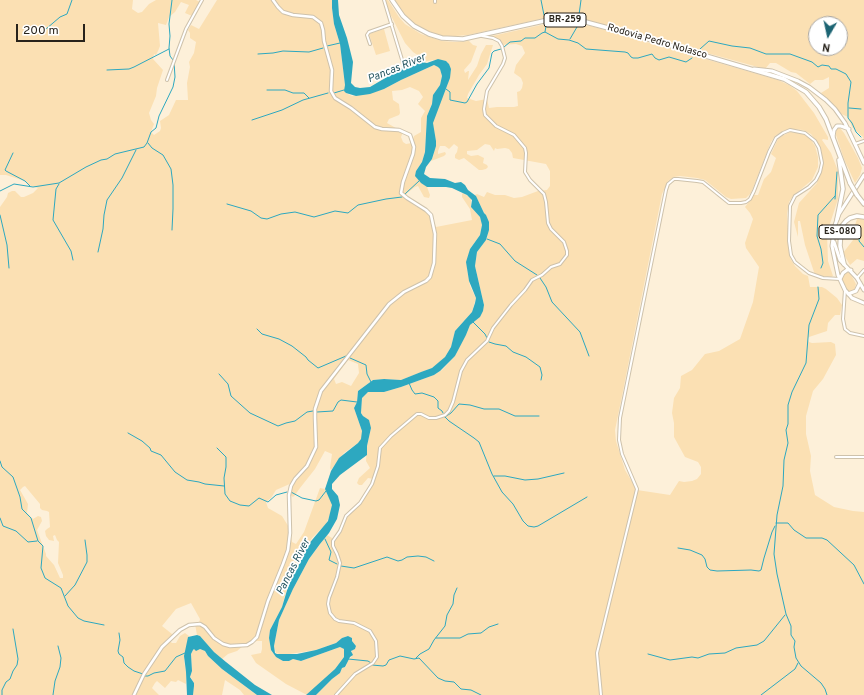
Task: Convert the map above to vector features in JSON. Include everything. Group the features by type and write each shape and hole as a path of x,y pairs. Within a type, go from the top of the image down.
{"highway":[{"name":"Rodovia Pedro Nolasco","path":"392,0 407,21 414,26 429,34 448,39 481,36 548,20 568,19 582,21 784,79 806,92 819,107 833,136 837,151 850,183 864,204"},
{"name":"ES-080","path":"837,151 843,189 837,219"},
{"name":"ES-080","path":"844,264 840,246 841,227 850,218 857,216 864,217"}],"main road":[{"path":"748,68 772,71 809,87 835,109 849,129 864,163"},
{"path":"833,136 834,130 837,126 849,129"},
{"name":"ES-080","path":"864,175 841,209 833,232 832,246 838,275 845,290 848,294 864,303"},
{"name":"ES-080","path":"833,241 838,256 851,270 864,290"},
{"path":"840,279 843,273 847,270 851,270"},
{"path":"848,294 856,291 860,283"}],"street":[{"path":"167,80 186,29 202,0"},
{"path":"134,695 144,674 162,647 180,630 189,625 200,624 205,627 214,638 223,644 230,646 247,645 257,637 268,601 288,550 289,500 291,486 295,479 307,466 316,447 315,409 321,391 389,304 404,292 426,281 430,277 434,263 435,234 431,215 401,193 403,182 413,154 414,147 410,135 399,130 382,130 375,127 351,108 335,98 331,91 332,70 321,23 313,16 293,15 283,12 273,0"},
{"path":"384,0 403,62"},
{"path":"370,44 367,35 368,32 392,24"},
{"path":"336,695 354,674 373,663 377,657 376,641 370,631 354,623 335,619 330,613 328,604 340,563 333,541 340,531 346,516 360,503 372,484 378,466 380,448 417,414 421,414 429,418 436,418 443,416 449,411 453,402 461,371 467,360 487,341 493,328 532,280 542,275 551,267 560,264 567,256 564,242 551,230 548,223 544,194 530,180 525,172 525,148 514,135 496,126 485,115 484,109 487,91 505,58 502,46 499,42 493,38 481,36"},
{"path":"601,695 597,653 637,489 622,454 619,440 620,418 668,184 674,179 678,178 703,182 729,203 746,202 750,199 754,191 776,138 790,130 805,133 815,141 819,148 822,163 816,180 813,184 795,196 790,206 791,255 795,262 804,270 816,276 840,279"},
{"path":"855,144 864,141"},
{"path":"857,278 864,270"},
{"path":"834,278 838,275"},
{"path":"845,290 843,319 845,329 850,333 864,336"},
{"path":"845,302 848,294"},
{"path":"836,457 864,457"}],"shaded area":[{"path":"0,0 133,0 132,9 138,13 142,12 149,4 156,0 196,0 200,2 192,16 185,13 189,5 181,2 175,12 169,17 166,25 158,23 160,46 156,55 154,54 153,59 163,70 156,96 149,113 154,124 151,132 154,135 160,131 160,121 169,115 176,100 188,100 187,83 190,67 189,62 194,53 196,42 190,38 190,33 188,30 191,25 199,29 217,0 332,0 334,24 340,44 346,93 352,96 384,89 434,65 440,69 442,76 440,85 434,94 427,116 425,152 422,162 416,171 417,178 427,187 430,195 429,198 424,197 418,186 407,193 405,199 417,207 421,206 430,214 436,227 472,220 470,209 462,197 462,194 463,193 471,198 471,207 480,217 482,225 480,235 470,249 467,269 470,286 476,298 472,312 455,331 451,347 440,362 432,368 401,380 373,380 358,391 357,402 354,408 362,431 362,439 344,453 331,470 332,454 325,451 315,469 293,497 290,495 292,483 276,490 271,498 266,502 268,508 282,516 290,529 292,542 296,544 304,532 320,488 325,489 332,503 332,510 326,524 312,538 307,546 287,588 282,607 270,630 269,638 271,650 276,657 283,661 293,659 301,661 340,647 344,649 344,657 335,669 307,695 286,684 256,663 251,655 261,653 262,641 244,645 237,651 228,654 222,659 200,636 197,635 195,624 199,623 200,619 191,603 176,609 162,626 172,634 169,640 172,643 176,643 180,636 185,633 189,636 184,660 186,684 178,680 176,682 171,681 165,688 157,681 152,688 159,695 0,695 0,207 8,193 12,191 15,191 21,197 24,197 33,193 38,188 31,186 25,181 6,175 0,175","holes":["410,87 419,91 423,97 418,104 425,111 421,118 421,132 414,136 412,143 406,144 403,142 401,137 403,132 387,123 389,119 399,115 400,113 399,104 393,100 392,91","348,360 358,364 359,373 351,386 342,382 336,384 334,379","25,486 40,504 40,508 42,510 49,512 50,527 45,531 46,536 49,540 54,541 53,536 55,535 59,542 58,563 63,578 60,578 54,565 46,556 37,530 42,521 41,517 38,516 33,519 27,513 28,504 20,490"]},
{"path":"383,0 388,0 405,24 421,34 442,41 469,41 473,45 477,46 471,62 464,70 465,73 469,71 468,80 477,66 486,45 493,45 487,64 479,75 467,98 476,101 487,99 489,108 518,106 517,92 522,88 523,83 521,78 514,73 516,65 525,53 522,46 516,44 501,45 492,36 541,25 570,23 591,26 778,80 797,91 814,113 828,137 828,140 822,140 831,153 838,171 838,199 827,233 828,261 833,276 815,275 805,245 800,221 798,221 798,237 794,222 799,203 817,183 822,164 821,152 817,142 811,134 803,130 792,129 783,131 775,136 771,142 751,193 746,198 731,199 726,197 705,180 697,178 680,176 674,177 668,181 662,194 615,430 616,441 625,470 637,490 670,495 679,481 692,481 697,479 701,474 701,467 698,462 685,457 674,437 672,413 674,398 680,388 681,376 692,370 705,354 719,351 740,339 753,302 759,267 746,248 745,243 753,219 745,207 754,195 758,195 764,179 771,172 776,158 771,154 778,139 790,132 805,135 810,138 815,146 818,157 818,167 812,180 793,196 789,202 787,214 790,258 803,274 808,276 810,287 822,287 826,289 837,298 842,305 840,315 835,315 828,323 827,331 809,337 808,339 809,342 812,343 831,342 835,344 836,355 823,379 813,391 806,416 806,434 811,456 810,471 815,495 834,507 864,512 864,695 316,695 340,673 342,668 346,667 347,662 352,656 352,650 355,649 356,646 352,641 352,638 348,636 342,638 336,643 316,650 283,655 276,653 274,646 279,620 309,559 327,535 332,538 334,543 341,533 347,517 360,504 374,479 368,478 362,485 357,483 359,478 370,468 366,461 367,446 371,428 361,413 362,398 368,392 384,392 401,387 434,375 442,370 455,356 470,325 480,317 484,305 475,266 477,252 487,238 489,222 475,195 477,194 484,197 487,192 514,198 547,190 550,186 550,171 546,164 513,158 509,149 505,148 495,148 494,151 490,145 485,144 477,150 467,151 467,154 471,156 478,155 484,158 483,163 488,167 482,170 479,170 464,158 459,160 455,158 458,147 454,144 449,149 445,146 440,146 438,154 445,152 446,154 431,161 436,141 433,120 447,86 451,69 447,62 433,60 423,62 422,58 413,52 405,43"},
{"path":"393,0 864,0 864,142 863,137 852,127 848,117 839,113 821,93 829,88 829,77 823,80 815,80 810,84 796,73 791,72 776,63 770,63 765,69 573,17 541,19 468,35 444,37 422,30 407,19"},
{"path":"384,29 390,51 376,55 369,34"},
{"path":"838,128 840,128 844,133 862,168 855,183 844,159 835,132"},
{"path":"858,216 864,218 864,261 857,259 850,265 843,253 853,240 854,228"},
{"path":"846,272 850,273 856,284 854,291 846,291 840,277"},
{"path":"194,649 205,651 208,656 222,669 257,695 244,695 240,690 225,680 222,695 193,695 194,683 190,676 192,671 191,654"}],"water":[{"path":"332,0 338,0 339,15 353,62 351,83 355,87 370,87 395,71 421,62 427,63 438,59 446,61 449,64 451,69 450,78 433,123 436,146 432,159 426,167 424,174 430,178 445,179 455,183 461,182 465,185 468,190 476,196 489,222 489,230 486,240 477,252 475,266 484,305 483,311 480,317 470,325 455,356 434,375 384,392 368,392 362,398 361,413 369,420 371,428 367,446 367,455 340,475 332,484 332,489 338,496 340,505 337,519 329,533 309,559 293,589 279,620 274,646 275,653 277,654 297,654 316,650 336,643 342,638 348,636 352,638 352,641 356,646 355,649 351,651 353,655 350,657 345,667 342,668 340,673 316,695 306,695 335,669 344,657 344,649 340,647 301,661 293,659 283,661 276,657 271,650 269,638 270,630 282,607 291,577 297,569 307,546 328,521 332,505 325,489 331,471 339,458 361,439 362,431 354,408 357,402 358,391 373,380 401,380 432,368 445,357 451,347 455,331 472,312 475,303 476,298 469,281 466,262 470,249 480,235 482,225 480,217 471,207 472,200 467,195 452,188 427,187 415,176 425,152 427,116 432,104 433,95 440,85 442,76 440,69 434,65 384,89 370,94 356,96 346,93 344,91 345,85 340,44 334,24"},
{"path":"197,635 200,636 214,652 226,662 255,685 272,695 257,695 222,669 208,656 205,651 200,649 196,651 194,649 191,654 192,671 190,677 194,683 193,695 187,695 184,656 188,637"}],"waterway":[{"path":"46,29 60,17 67,14 72,0"},
{"path":"172,0 169,24 169,48 170,56 173,60"},
{"path":"541,0 544,15"},
{"path":"579,15 581,0"},
{"path":"545,32 546,26"},
{"path":"570,39 577,27"},
{"path":"504,47 510,42 521,41 525,38 535,38 545,32 558,39 578,43 586,49 625,52 633,58 652,54 659,60 669,57 686,62 692,58"},
{"path":"700,49 709,41 750,48 766,54 790,54 812,62 818,67 822,65 829,66 831,69 836,69 846,74 851,82 848,103 848,118 856,132 861,137"},
{"path":"327,46 340,43"},
{"path":"258,54 283,51 309,52 323,48"},
{"path":"107,70 129,69 169,49"},
{"path":"446,89 450,92 450,100 465,103 467,102 477,84 489,68 492,53 501,49"},
{"path":"0,191 14,184 33,187 59,183 86,167 101,160 107,159 115,154 144,147 151,132 156,128 159,116 173,87 175,77 174,62"},
{"path":"267,90 285,90 293,93 304,93 309,98"},
{"path":"334,93 344,90"},
{"path":"252,120 282,110 303,100 328,93"},
{"path":"849,108 861,109"},
{"path":"148,143 152,148 163,155 171,169 173,185 172,230"},
{"path":"98,252 107,200 122,178 136,150"},
{"path":"13,153 5,170 25,181 30,186"},
{"path":"835,199 837,172"},
{"path":"405,194 419,181"},
{"path":"59,184 56,189 53,220 71,251 73,260"},
{"path":"821,268 823,263 817,236 818,215 835,196"},
{"path":"227,204 251,211 261,218 267,219 281,214 295,212 314,217 335,211 348,213 358,205 402,197"},
{"path":"0,215 7,245 9,268"},
{"path":"859,228 859,241 864,247"},
{"path":"487,239 500,244 515,261 537,275"},
{"path":"540,278 546,287 552,302 580,332 589,356"},
{"path":"818,287 819,299 809,325 806,363 792,392 788,405 788,424 786,430 788,443 784,460 783,486 777,515 774,554 786,614 791,626 791,635 795,641 794,647 796,658 801,666 821,683 827,695"},
{"path":"473,322 487,338"},
{"path":"257,329 262,334 279,339 292,346 318,368 346,356"},
{"path":"489,342 506,346 513,352 526,357 540,367 542,375 541,380"},
{"path":"350,358 366,365 367,374 371,382"},
{"path":"219,374 228,384 231,396 250,413 278,426 295,421 307,412 313,411"},
{"path":"409,383 415,394 422,393 434,397 438,401 438,408 443,413"},
{"path":"317,412 333,411 338,402 341,400 357,402"},
{"path":"445,417 459,404 484,409 499,409 515,416 539,416"},
{"path":"444,416 479,442 492,474 502,492 513,504 523,521 528,526 538,526 587,497"},
{"path":"128,433 142,441 150,448 151,451 161,455 175,472 187,480 224,486"},
{"path":"217,448 226,457 224,478 225,494 230,501 240,505 249,506 259,498 268,502 276,495 287,492"},
{"path":"0,461 2,467 13,477 20,497 22,509 31,518 38,541 43,546 41,568 45,578 61,588 68,606 78,618 84,621 104,625"},
{"path":"494,476 505,476 525,480 538,479 564,473"},
{"path":"291,492 302,498 316,501 319,500 326,491"},
{"path":"0,518 3,526 16,531 28,542 37,541"},
{"path":"776,523 788,523 794,530 806,538 822,538 827,540 854,565 864,584"},
{"path":"678,548 690,550 702,555 705,559 707,567 710,570 759,571 761,570 775,526"},
{"path":"325,539 331,552 329,560 337,564"},
{"path":"65,596 75,585 87,562 85,540"},
{"path":"341,566 354,568 387,557 398,561 407,557 418,556 426,557 434,561"},
{"path":"416,658 429,649 445,626 447,615 453,604 454,595 457,588"},
{"path":"648,654 670,660 692,657 698,658 709,654 725,653 736,648 757,645 764,641 785,615"},
{"path":"436,638 460,638 468,634 481,633 489,627 498,624"},
{"path":"2,695 2,690 6,682 10,679 17,665 18,659 13,629"},
{"path":"119,633 120,640 118,651 123,657 124,663 134,671 143,674"},
{"path":"53,695 61,658 58,646"},
{"path":"145,676 165,671 176,657 185,653"},
{"path":"372,665 383,666 386,665 389,660 400,656 414,659 419,658 438,678 445,681 454,682 461,689 471,690 481,695"},
{"path":"348,659 368,661 371,663"},
{"path":"761,695 795,669 798,663"}],"water label":[{"name":"Pancas River","path":"397,69"},
{"name":"Pancas River","path":"294,567"}]}
